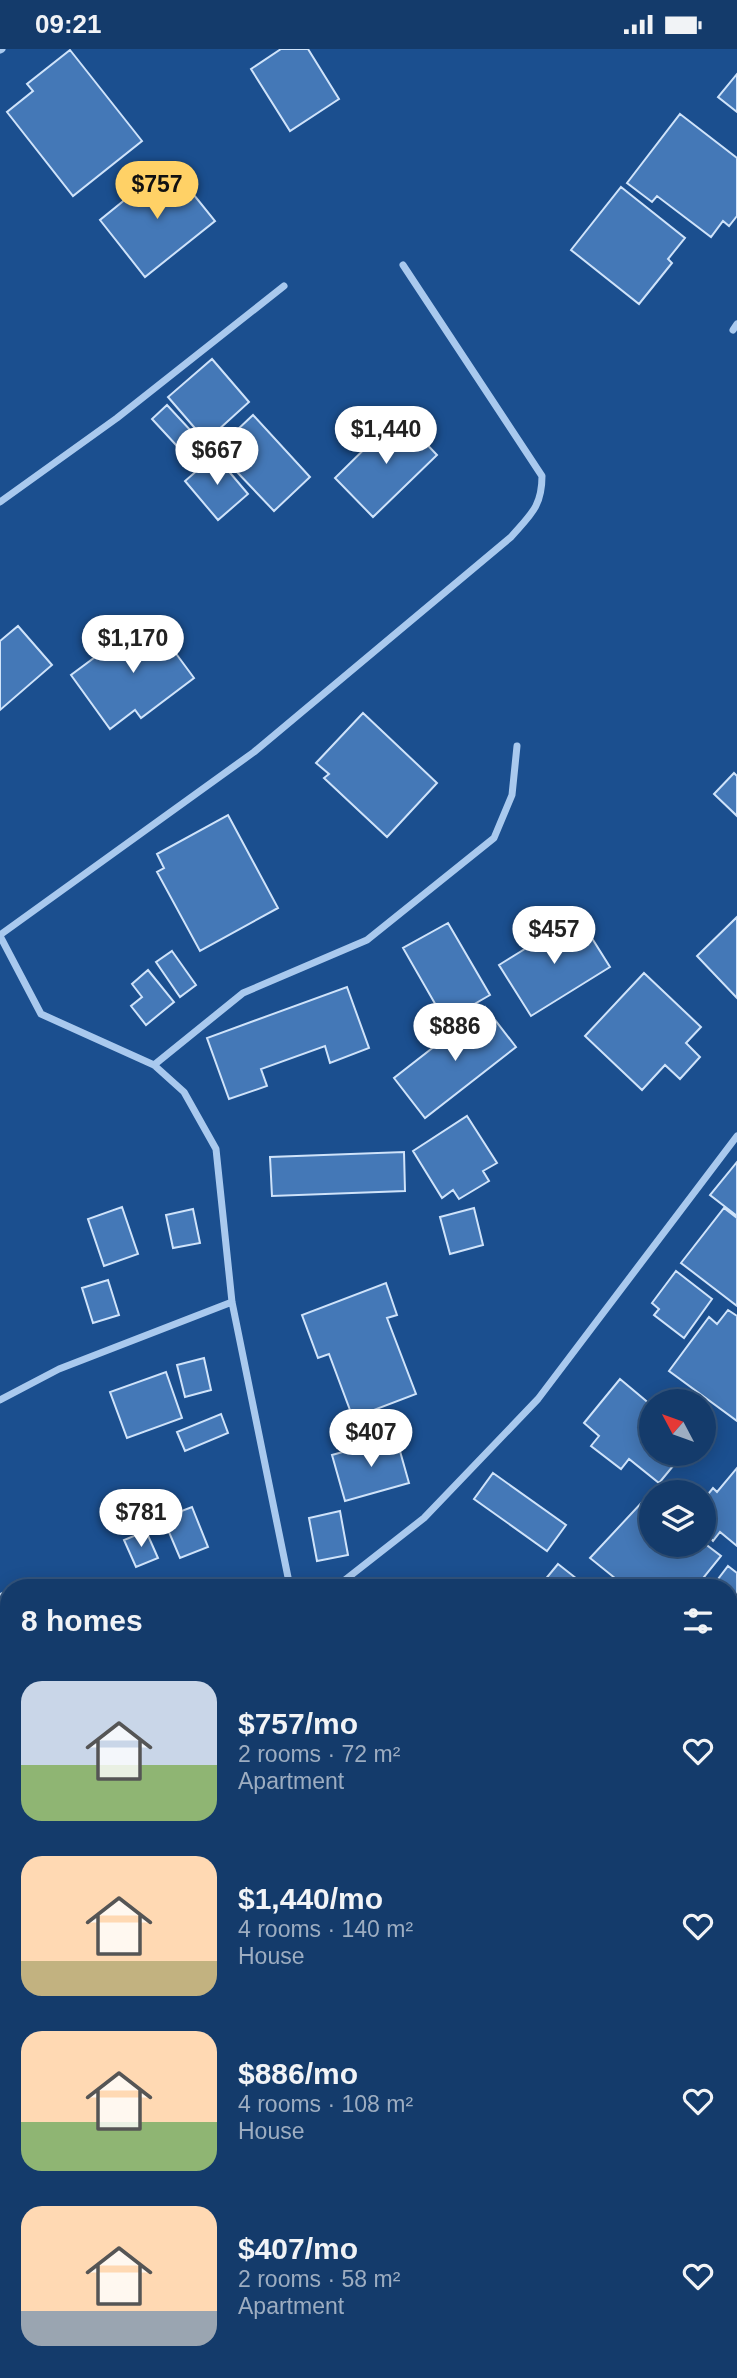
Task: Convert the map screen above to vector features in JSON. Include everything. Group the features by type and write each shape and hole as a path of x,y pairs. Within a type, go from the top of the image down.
{"street":[{"path":"288,1579 232,1302 216,1149 184,1092 154,1065 41,1014 0,936 254,752 511,537 533,512 542,495 542,476 403,265"},
{"path":"0,502 117,418 284,286"},
{"path":"154,1065 243,993 367,940 494,838 512,795 517,746"},
{"path":"347,1579 424,1518 538,1399 737,1136"},
{"path":"0,1400 59,1369 232,1302"}],"building":[{"path":"281,49 308,49 339,99 290,131 251,69"},
{"path":"70,50 142,141 73,196 7,112 33,91 27,84"},
{"path":"737,74 737,112 718,97"},
{"path":"680,114 737,158 737,216 729,226 723,221 711,237 657,196 652,202 627,183"},
{"path":"169,164 215,221 145,277 100,220"},
{"path":"621,187 685,238 668,259 672,263 639,304 571,250"},
{"path":"212,359 249,402 206,441 168,397"},
{"path":"167,405 192,432 177,446 152,419"},
{"path":"253,415 310,477 274,511 216,450"},
{"path":"399,415 437,455 373,517 335,478"},
{"path":"215,455 248,494 218,520 185,481"},
{"path":"149,617 194,678 141,718 135,710 110,729 71,675"},
{"path":"18,626 52,665 0,710 0,641"},
{"path":"363,713 437,783 387,837 324,778 329,774 316,763"},
{"path":"734,773 737,776 737,816 714,794"},
{"path":"228,815 278,908 200,951 157,872 164,868 157,854"},
{"path":"578,916 610,967 531,1016 499,965"},
{"path":"737,917 737,998 697,956"},
{"path":"448,923 490,995 445,1021 403,948"},
{"path":"172,951 196,985 180,997 156,962"},
{"path":"148,970 174,1002 146,1025 131,1006 142,997 132,984"},
{"path":"644,973 701,1027 686,1043 700,1057 680,1079 665,1065 642,1090 585,1036"},
{"path":"347,987 369,1048 330,1063 325,1046 261,1069 267,1086 229,1099 207,1038"},
{"path":"485,1007 516,1047 425,1118 394,1078"},
{"path":"467,1116 497,1163 483,1171 489,1181 459,1199 453,1190 442,1198 413,1151"},
{"path":"404,1152 405,1191 272,1196 270,1157"},
{"path":"737,1162 737,1216 710,1195"},
{"path":"122,1207 138,1254 104,1266 88,1219"},
{"path":"474,1208 483,1245 450,1254 440,1217"},
{"path":"724,1208 737,1218 737,1306 681,1263"},
{"path":"193,1209 200,1243 173,1248 166,1215"},
{"path":"676,1271 712,1299 684,1338 654,1315 659,1309 652,1303"},
{"path":"108,1280 119,1315 93,1323 82,1288"},
{"path":"386,1283 397,1315 387,1318 416,1394 353,1418 329,1354 318,1358 302,1315"},
{"path":"728,1310 737,1316 737,1421 716,1406 716,1389 693,1389 669,1371 709,1317 717,1324"},
{"path":"204,1358 211,1390 185,1397 177,1365"},
{"path":"166,1372 182,1418 127,1438 110,1392"},
{"path":"620,1379 639,1395 639,1467 629,1459 621,1469 591,1446 599,1436 584,1423"},
{"path":"221,1414 228,1433 185,1451 177,1432"},
{"path":"396,1437 409,1483 345,1501 332,1455"},
{"path":"639,1467 672,1467 661,1480 655,1480"},
{"path":"737,1468 737,1546 720,1532 716,1537 717,1492"},
{"path":"493,1473 566,1525 547,1551 474,1499"},
{"path":"639,1505 639,1557 716,1557 716,1552 721,1556 702,1579 616,1579 590,1558"},
{"path":"192,1507 208,1547 180,1558 163,1518"},
{"path":"340,1511 348,1555 317,1561 309,1518"},
{"path":"146,1531 158,1558 136,1567 124,1540"},
{"path":"558,1564 577,1579 546,1579"},
{"path":"728,1566 737,1573 737,1579 718,1579"}]}
